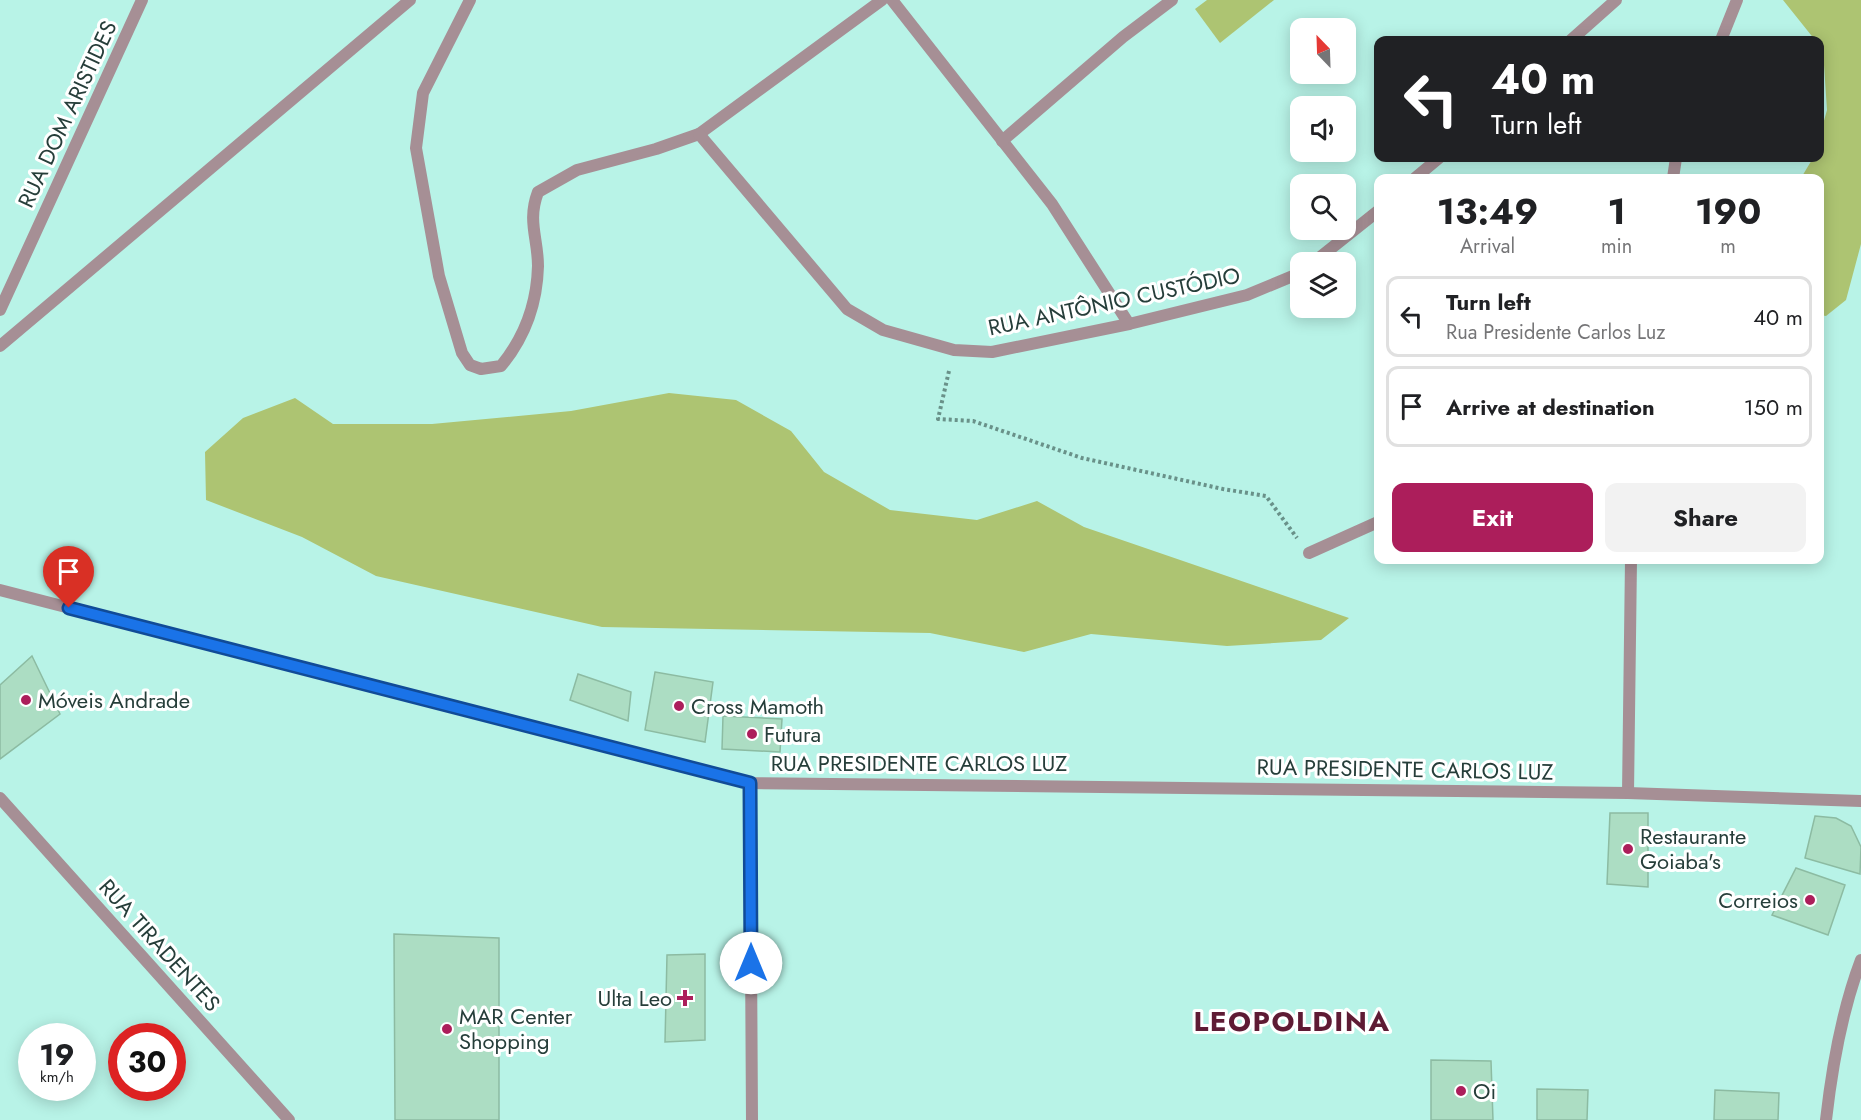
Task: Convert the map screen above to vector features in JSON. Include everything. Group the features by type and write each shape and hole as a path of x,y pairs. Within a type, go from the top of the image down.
{"street":[{"name":"RUA DOM ARISTIDES","path":"0,310 142,0"},
{"path":"2,342 410,0"},
{"path":"471,0 423,93 416,148 439,276 462,353 470,365 481,369 501,366 516,348 534,308 538,265 531,209 538,192 576,170 699,134 882,0"},
{"path":"892,0 1052,204 1129,324"},
{"path":"1002,141 1123,36 1172,0"},
{"path":"1576,36 1616,0"},
{"path":"1723,36 1737,0"},
{"name":"RUA ANTÔNIO CUSTÓDIO","path":"699,134 847,309 883,330 954,350 992,352 1129,324 1247,295 1290,277"},
{"path":"1420,174 1434,162"},
{"path":"1327,252 1374,214"},
{"path":"1309,553 1374,524"},
{"path":"1628,794 1631,564"},
{"name":"RUA PRESIDENTE CARLOS LUZ","path":"0,590 750,783 1628,794 1861,801"},
{"path":"750,783 752,1120"},
{"name":"RUA TIRADENTES","path":"0,798 289,1120"},
{"path":"1826,1120 1830,1083 1852,983 1861,960"}],"path":[{"path":"954,350 938,418 973,421 1082,458 1223,489 1266,496 1309,553"}],"green space":[{"path":"1207,0 1274,0 1220,43 1195,9"},
{"path":"1783,0 1861,0 1861,244 1846,300 1826,316 1824,316 1824,174 1803,174 1811,162 1824,162 1824,121 1827,110 1824,36 1812,36"},
{"path":"669,393 736,400 791,431 824,472 890,510 977,520 1037,501 1084,527 1349,618 1321,640 1227,646 1091,634 1024,652 930,633 602,627 376,576 302,537 206,500 205,452 243,418 295,398 333,424 432,424 571,411"}],"building":[{"name":"Móveis Andrade","path":"32,656 60,714 0,759 0,685"},
{"name":"Cross Mamoth","path":"655,672 713,682 705,742 645,730"},
{"path":"578,674 631,692 628,721 570,700"},
{"name":"Futura","path":"723,716 782,719 780,752 722,749"},
{"name":"Restaurante Goiaba's","path":"1610,813 1648,813 1648,887 1607,884"},
{"path":"1815,816 1836,818 1851,826 1861,847 1860,874 1805,858"},
{"name":"Correios","path":"1796,868 1845,885 1828,935 1772,915"},
{"name":"MAR Center Shopping","path":"394,934 499,938 499,1120 395,1120"},
{"name":"Ulta Leo","path":"705,954 705,1040 665,1042 667,955"},
{"name":"Oi","path":"1431,1060 1491,1061 1493,1120 1431,1120"},
{"path":"1537,1089 1588,1090 1587,1120 1537,1120"},
{"path":"1715,1090 1779,1093 1778,1120 1714,1120"}],"place":[{"name":"Móveis Andrade","path":"26,700"},
{"name":"Cross Mamoth","path":"679,706"},
{"name":"Futura","path":"752,734"},
{"name":"Restaurante Goiaba's","path":"1628,849"},
{"name":"Correios","path":"1810,900"},
{"name":"Ulta Leo","path":"685,998"},
{"name":"MAR Center Shopping","path":"447,1029"},
{"name":"Oi","path":"1461,1091"}],"district":[{"name":"LEOPOLDINA","path":"1292,1021"}],"route":[{"path":"69,608 750,783 751,963"}]}
